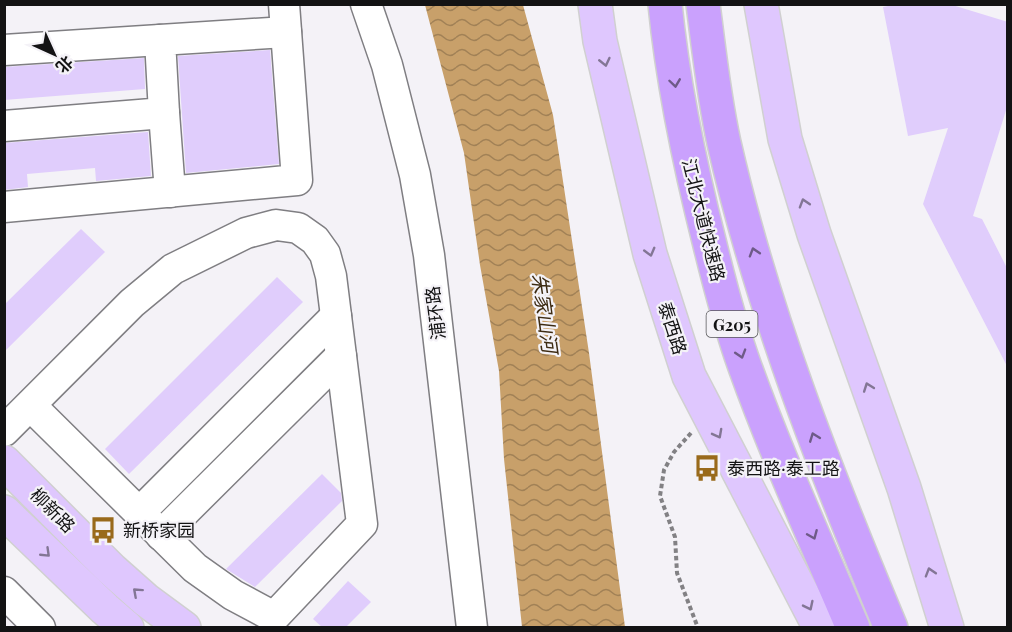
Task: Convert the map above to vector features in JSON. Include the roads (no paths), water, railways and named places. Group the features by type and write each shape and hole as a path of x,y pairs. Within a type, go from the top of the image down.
{"highway":[{"name":"江北大道快速路","path":"665,4 676,91 689,159 731,323 744,366 781,460 853,627"},
{"name":"G205","path":"703,4 710,62 724,142 744,222 800,400 891,627"}],"main road":[{"name":"泰西路","path":"595,4 600,41 650,254 689,376 820,627"},
{"path":"761,4 785,139 807,213 904,488 947,627"},
{"name":"柳新路","path":"4,462 111,568 146,600 184,627"},
{"name":"柳新路","path":"4,512 105,609 127,627"}],"street":[{"name":"浦环路","path":"366,4 387,65 415,175 429,255 472,627"},
{"path":"4,50 160,40 285,18 297,180 4,207"},
{"path":"160,40 170,192"},
{"path":"4,126 164,113"},
{"path":"4,431 30,405 132,303 172,269 246,233 276,225 298,228 315,240 325,254 328,265 362,524 273,617 233,595 195,568 30,405"},
{"path":"139,513 336,316"},
{"path":"161,536 341,356"},
{"path":"4,592 40,627"}],"water":[{"name":"朱家山河","path":"425,5 523,5 553,115 589,353 625,627 522,627 504,459 499,371 480,265 464,153"}],"place":[{"name":"泰西路·泰工路","path":"707,468"},
{"name":"新桥家园","path":"103,530"}]}
